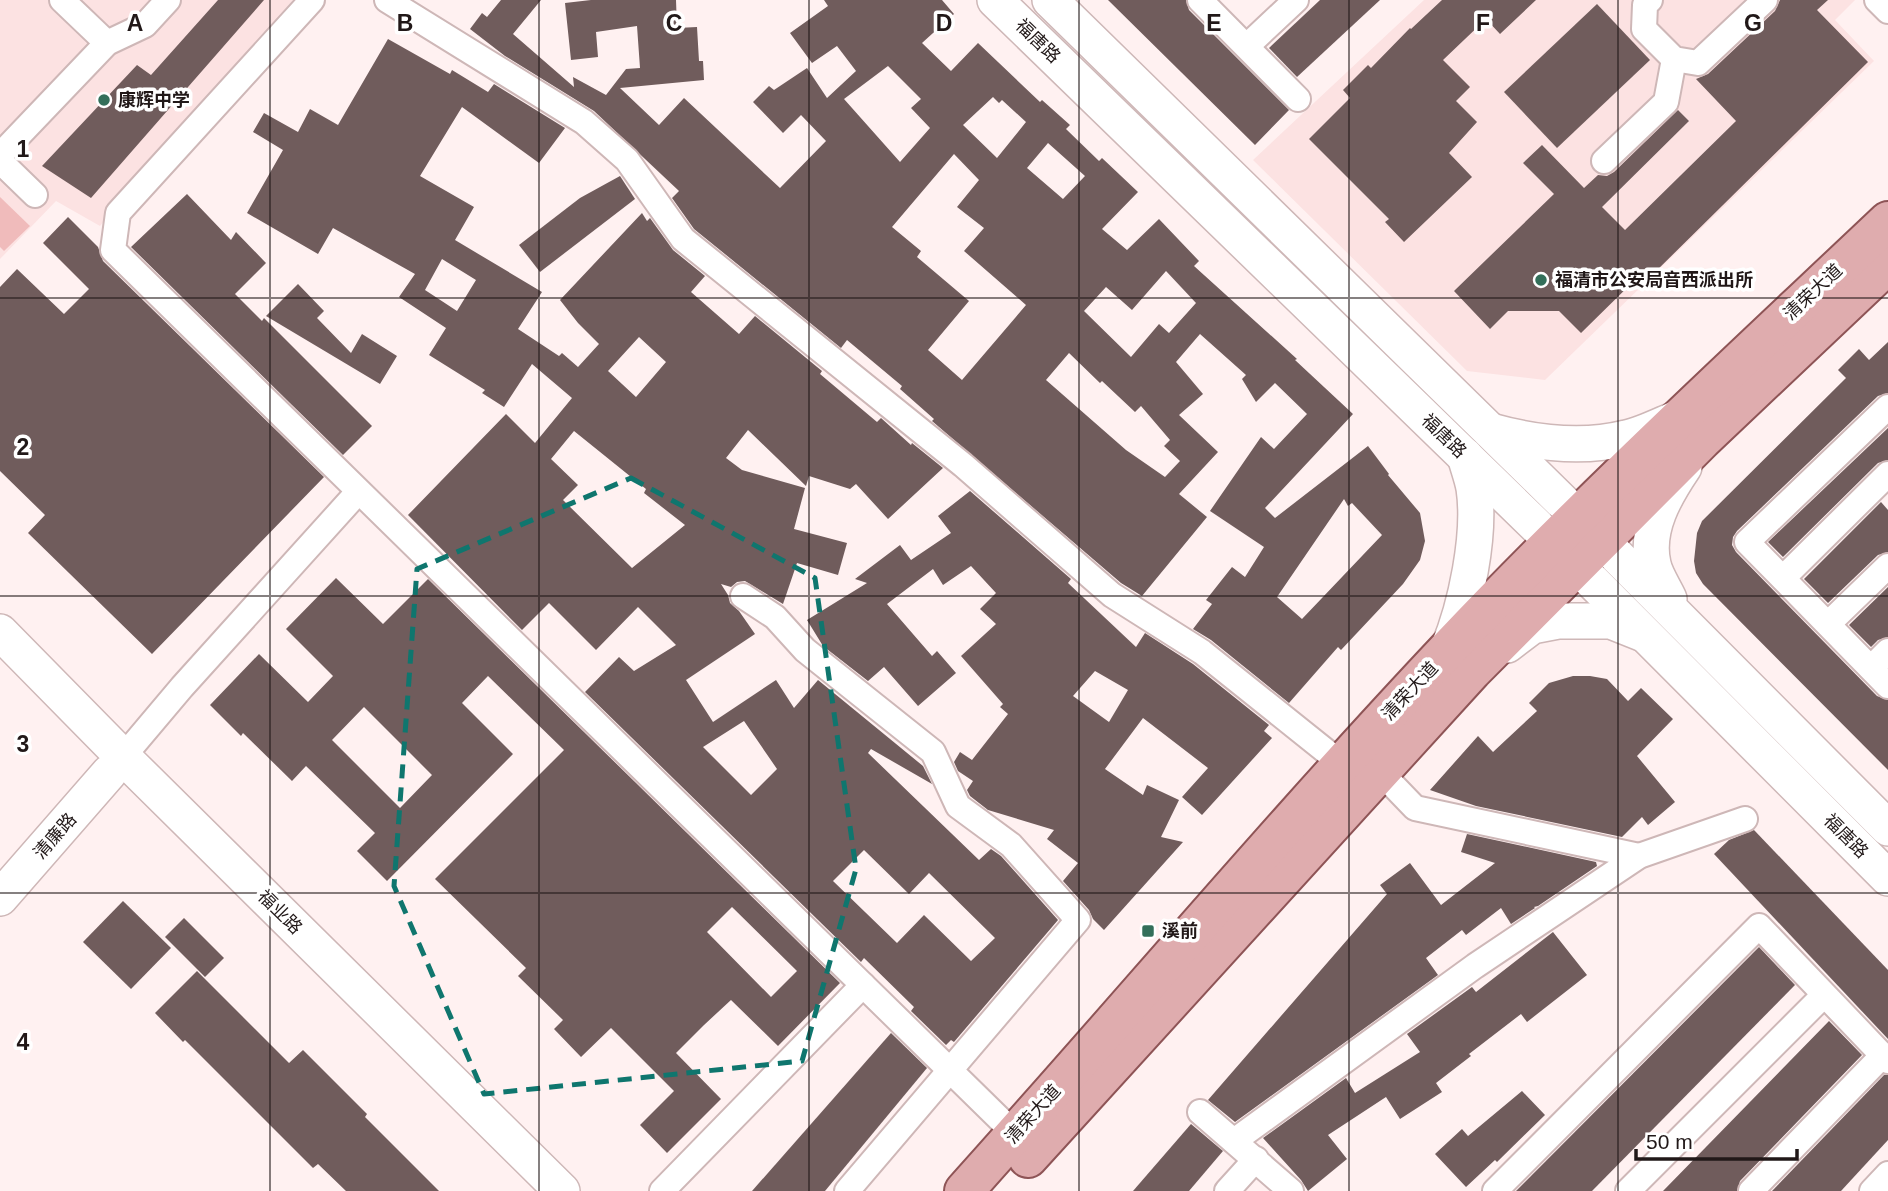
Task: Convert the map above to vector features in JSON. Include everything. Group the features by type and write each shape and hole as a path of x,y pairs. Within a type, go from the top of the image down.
{"main road":[{"name":"清荣大道","path":"964,1191 1015,1133 1354,776 1460,660 1691,429 1888,221"},
{"name":"清荣大道","path":"1691,429 1888,264"},
{"name":"清荣大道","path":"999,1191 1354,776"}],"street":[{"path":"62,0 107,43"},
{"path":"0,155 107,43 145,25 168,0"},
{"path":"312,0 118,213 113,250 1015,1133"},
{"path":"387,0 584,122 627,160 683,239 963,465 1112,595 1202,652 1354,776 1388,780 1415,808 1639,856"},
{"name":"福唐路","path":"995,0 1465,456 1677,614 1888,828"},
{"name":"福唐路","path":"1050,0 1490,431 1650,638 1888,878"},
{"path":"1200,0 1298,99"},
{"path":"1247,46 1296,0"},
{"path":"1650,0 1645,5 1644,29 1674,59 1698,63 1765,0"},
{"path":"1877,0 1888,12"},
{"path":"1604,161 1666,102 1674,59"},
{"path":"0,161 34,195"},
{"path":"1888,407 1747,542 1828,624 1879,660 1888,686"},
{"path":"1490,431 1553,443 1588,443 1691,429 1671,488 1651,533 1653,565 1677,614"},
{"path":"1465,456 1474,486 1476,517 1460,621 1460,660 1532,626 1558,621 1611,621 1650,638"},
{"path":"1783,578 1888,474"},
{"path":"116,765 182,687 358,492"},
{"path":"1828,624 1888,566"},
{"path":"743,596 775,617 805,650 933,752 958,806 1011,845 1079,920 847,1191"},
{"name":"福业路","path":"0,632 116,765 530,1191"},
{"name":"福业路","path":"0,661 116,765 562,1191"},
{"name":"清廉路","path":"0,898 116,765"},
{"path":"1234,1141 1475,966 1639,856 1745,819"},
{"path":"1495,1191 1759,926 1886,1058 1751,1191"},
{"path":"662,1191 863,985"},
{"path":"1628,1191 1824,995"},
{"path":"1200,1112 1291,1191"},
{"path":"1227,1191 1256,1159"},
{"path":"1872,1191 1888,1174"}],"highlighted area":[{"path":"631,478 815,578 856,869 802,1061 484,1094 394,886 417,569"}],"shaded area":[{"name":"康辉中学","path":"0,0 293,0 100,226 56,201 0,259"},
{"path":"1424,0 1855,0 1835,20 1874,61 1545,380 1467,371 1253,160"},
{"path":"0,197 30,226 4,251 0,247"}],"building":[{"path":"218,0 264,0 91,198 42,166 137,65 151,75"},
{"path":"501,0 541,0 513,34 574,87 573,77 606,95 626,69 640,68 637,26 596,32 598,57 571,60 565,3 591,0 676,0 677,28 697,27 699,61 703,61 704,80 620,88 659,125 684,98 780,188 826,141 801,115 783,133 753,102 769,86 774,90 807,68 827,98 856,71 837,46 812,63 790,33 828,6 824,0 942,0 954,14 922,43 951,71 978,43 1040,102 1042,100 1070,125 1066,129 1099,161 1102,158 1138,192 1102,229 1127,250 1159,219 1199,261 1194,266 1297,359 1295,360 1353,414 1265,508 1275,518 1368,446 1420,513 1425,541 1420,560 1403,584 1341,650 1338,647 1289,703 1211,640 1193,629 1212,604 1206,600 1232,567 1245,577 1264,547 1210,511 1261,437 1274,449 1307,414 1275,383 1256,402 1242,379 1246,375 1200,334 1176,362 1203,394 1179,415 1218,452 1179,494 1207,517 1142,596 1121,583 932,421 934,419 900,389 902,386 847,340 841,348 694,229 672,198 679,191 594,111 505,56 470,29 482,13 487,17","holes":["888,66 921,99 911,108 930,128 900,162 844,99","993,97 999,103 1002,100 1026,122 997,158 963,125","1048,143 1085,176 1063,199 1027,168","954,154 979,180 957,207 984,228 964,251 1026,305 962,380 928,350 969,301 917,257 921,251 892,227","1166,271 1196,303 1169,333 1159,324 1131,357 1084,311 1106,287 1132,310","1069,353 1135,412 1141,406 1170,440 1164,446 1180,461 1165,477 1126,450 1046,380","1344,499 1348,506 1352,503 1382,535 1302,619 1277,597"]},
{"path":"1108,0 1186,0 1189,10 1289,110 1255,145"},
{"path":"1320,0 1380,0 1297,77 1269,48"},
{"path":"1442,0 1536,0 1500,34 1486,19 1443,60 1470,87 1456,101 1477,122 1449,153 1472,177 1404,242 1385,222 1389,219 1309,139 1350,98 1343,90 1368,65 1371,68"},
{"path":"1780,0 1828,0 1817,10 1868,62 1646,281 1640,275 1581,333 1559,311 1508,311 1490,329 1454,291 1554,194 1523,163 1542,145 1584,188 1598,175 1607,176 1614,172 1678,110 1689,121 1602,207 1625,230 1736,121 1696,79 1708,74 1775,11"},
{"path":"1597,4 1650,60 1557,148 1504,92"},
{"path":"388,39 450,74 452,70 488,92 494,84 565,128 539,163 462,107 420,176 474,207 455,240 542,292 518,329 559,356 562,353 578,367 599,344 560,300 642,213 647,221 650,218 673,250 705,276 691,292 739,334 755,316 822,371 820,374 877,422 881,418 911,445 912,443 943,468 888,519 856,484 850,489 809,476 806,486 748,430 726,458 742,470 805,488 794,529 847,543 838,575 797,563 783,604 745,581 737,582 731,587 721,584 730,603 755,634 686,680 713,722 776,680 794,708 818,680 923,766 932,784 871,749 868,753 979,860 991,849 1001,856 1058,920 954,1042 951,1040 946,1045 911,1011 914,1007 864,958 861,962 585,692 619,657 634,671 676,645 638,607 596,650 549,603 522,630 408,515 506,414 535,443 572,398 532,364 504,407 482,393 485,390 429,355 446,328 399,297 415,274 333,228 318,254 247,213 283,150 253,132 264,113 298,132 310,109 338,125","holes":["442,259 476,280 457,311 425,290","639,337 666,362 636,397 608,371","574,431 646,489 644,493 685,525 632,568 563,500 578,485 551,459","744,721 777,769 751,795 703,747","864,850 909,894 929,873 995,938 971,961 924,915 897,943 833,881"]},
{"path":"620,176 635,199 540,272 519,245 580,198"},
{"path":"187,194 231,240 236,232 266,263 235,294 262,321 264,318 372,426 343,455 131,247"},
{"path":"68,217 98,247 103,261 324,477 152,654 28,533 45,515 0,471 0,287 17,269 64,314 89,289 43,243"},
{"path":"298,284 324,311 317,318 351,353 362,334 397,356 380,384 266,316"},
{"path":"1888,342 1888,393 1878,396 1737,531 1732,545 1877,696 1888,700 1888,770 1703,584 1696,573 1694,561 1697,533 1702,521 1846,378 1838,370 1859,349 1869,360"},
{"path":"1888,428 1888,460 1878,463 1783,557 1768,542"},
{"path":"970,491 1071,579 1068,583 1136,647 1145,633 1193,664 1269,725 1264,731 1272,738 1202,815 1182,797 1208,768 1143,718 1105,769 1143,795 1147,785 1179,800 1161,837 1183,842 1104,930 1063,881 1078,863 1047,839 1054,830 988,810 970,796 967,790 973,781 958,771 954,762 960,752 972,760 1008,714 1000,707 1003,704 961,656 996,624 980,609 996,593 971,566 943,585 933,569 887,604 932,656 937,651 956,673 918,706 884,667 868,681 823,646 807,620 867,583 855,579 900,545 911,560 951,533 938,516","holes":["1095,671 1128,690 1109,722 1073,696"]},
{"path":"1881,502 1888,510 1888,552 1878,555 1828,603 1804,579"},
{"path":"336,578 383,624 428,579 840,983 778,1046 731,1000 704,1025 676,1053 721,1099 667,1153 640,1125 674,1091 611,1028 581,1057 554,1029 563,1020 518,976 526,968 435,879 564,750 488,676 462,703 513,754 387,881 357,851 375,833 306,766 292,781 210,705 259,654 308,702 333,676 286,629","holes":["364,707 432,775 400,808 332,740","732,907 797,971 771,997 707,932"]},
{"path":"1888,587 1888,637 1878,640 1871,647 1849,625"},
{"path":"1573,676 1607,679 1628,701 1641,688 1673,719 1637,756 1675,802 1648,825 1642,817 1622,837 1476,806 1430,790 1478,736 1493,752 1537,711 1529,703 1549,683"},
{"path":"1754,830 1888,970 1888,1039 1714,854 1729,840"},
{"path":"1467,834 1596,862 1597,866 1511,924 1501,908 1466,935 1462,930 1426,958 1438,975 1235,1122 1208,1100 1387,894 1380,885 1410,863 1441,905 1495,863 1461,852"},
{"path":"123,901 171,948 131,989 83,942"},
{"path":"184,918 224,958 205,977 165,937"},
{"path":"1553,932 1587,975 1527,1022 1521,1014 1469,1054 1471,1056 1436,1083 1442,1092 1400,1119 1386,1097 1328,1135 1347,1159 1308,1191 1263,1138 1346,1078 1355,1093 1420,1052 1407,1034 1472,987 1476,992"},
{"path":"1759,947 1795,985 1592,1191 1516,1191"},
{"path":"197,971 289,1063 303,1050 439,1191 346,1191 318,1164 313,1168 155,1013"},
{"path":"1829,1021 1862,1055 1740,1181 1737,1191 1663,1191"},
{"path":"891,1033 927,1068 825,1191 752,1191"},
{"path":"1884,1075 1888,1075 1888,1140 1841,1191 1772,1191"},
{"path":"1522,1091 1545,1115 1497,1162 1495,1160 1466,1187 1435,1154 1462,1129 1468,1136"},
{"path":"1191,1124 1223,1151 1189,1191 1133,1191"}],"place":[{"name":"康辉中学","path":"104,100"},
{"name":"福清市公安局音西派出所","path":"1541,280"},
{"name":"溪前","path":"1148,931"}]}
